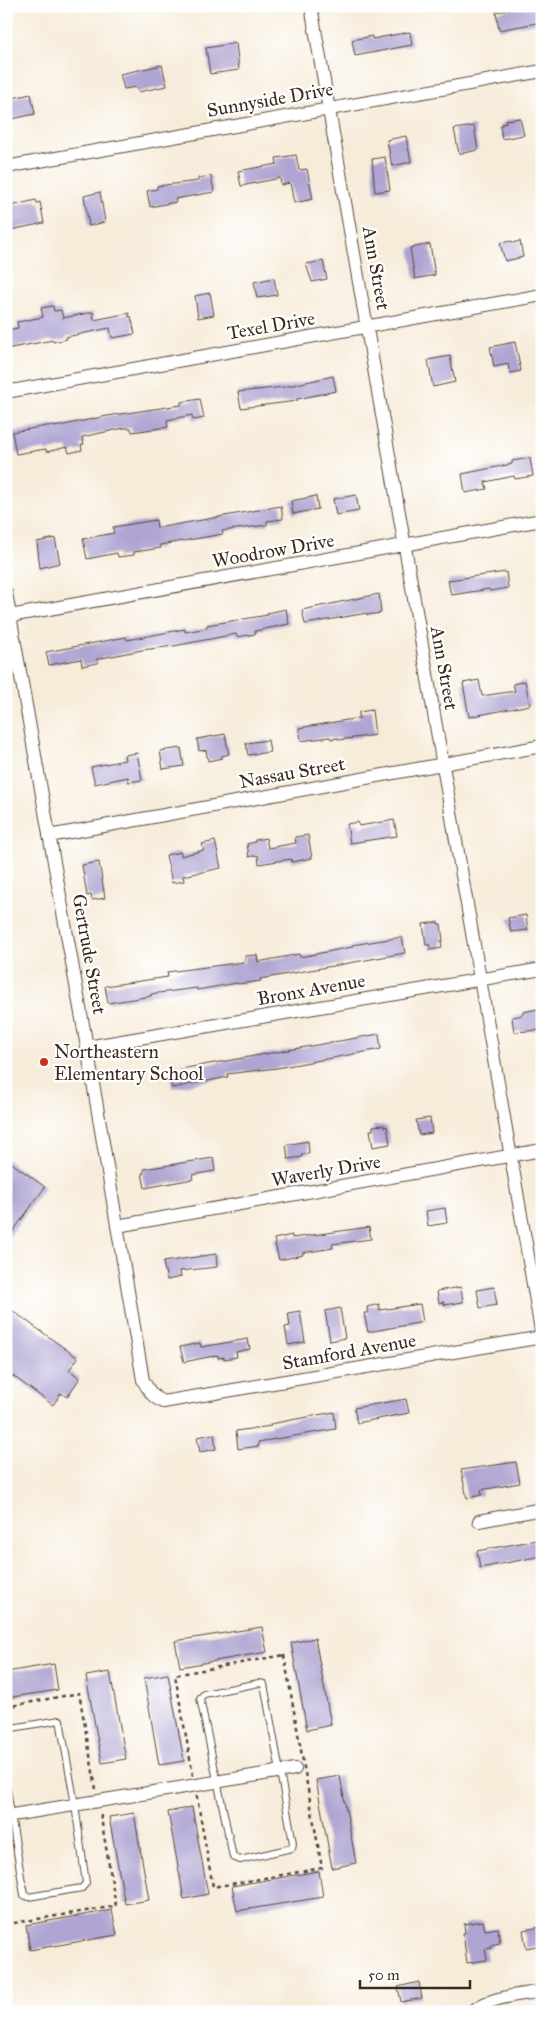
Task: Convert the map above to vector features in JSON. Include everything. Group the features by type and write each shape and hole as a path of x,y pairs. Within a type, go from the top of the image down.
{"street":[{"name":"Ann Street","path":"311,6 542,1336"},
{"name":"Sunnyside Drive","path":"6,167 542,71"},
{"name":"Texel Drive","path":"6,392 542,295"},
{"name":"Woodrow Drive","path":"10,616 542,520"},
{"name":"Gertrude Street","path":"6,593 87,1047 143,1380 150,1394 163,1402"},
{"name":"Nassau Street","path":"49,836 542,746"},
{"name":"Bronx Avenue","path":"87,1047 542,968"},
{"name":"Waverly Drive","path":"117,1226 542,1150"},
{"name":"Stamford Avenue","path":"163,1402 542,1336"},
{"path":"479,1521 542,1509"},
{"path":"9,1815 295,1769"},
{"path":"472,2012 489,2001 542,1991"}],"lane":[{"path":"259,1683 264,1684 293,1843 292,1848 240,1860 233,1857 216,1782 200,1698 204,1694 259,1683"},
{"path":"6,1729 60,1720 86,1882 82,1888 28,1897 24,1895 9,1815 6,1783"}],"path":[{"path":"6,1914 8,1924 116,1906 100,1808"}],"building":[{"path":"542,6 542,22 499,30 496,12"},
{"path":"410,32 412,45 355,56 352,40 372,36 372,39"},
{"path":"236,43 239,70 210,74 206,48"},
{"path":"162,65 167,86 138,92 137,87 124,89 120,74"},
{"path":"31,94 35,114 12,119 8,99"},
{"path":"520,118 524,135 502,139 500,126 506,123 505,120"},
{"path":"474,126 478,150 459,154 454,129"},
{"path":"406,136 411,162 392,166 387,140"},
{"path":"296,155 299,170 307,169 313,199 294,203 290,183 281,185 280,178 241,186 238,171 277,164 276,158"},
{"path":"385,157 390,190 375,192 372,159"},
{"path":"211,176 214,192 175,199 176,202 150,207 147,191 157,189 157,186 198,181 198,178"},
{"path":"100,192 105,222 89,226 84,196"},
{"path":"36,200 37,203 40,202 44,223 6,231 6,207"},
{"path":"512,241 513,243 520,241 523,257 505,261 500,243"},
{"path":"430,244 435,275 415,279 410,248"},
{"path":"323,261 327,279 312,282 306,264"},
{"path":"274,278 277,295 257,298 254,282"},
{"path":"210,293 214,315 198,318 195,296"},
{"path":"53,306 54,311 61,310 63,318 93,312 94,320 129,313 135,334 112,338 110,328 66,337 67,339 53,342 53,340 6,349 6,330 18,328 17,322 43,317 41,308"},
{"path":"515,342 521,371 510,373 508,364 494,367 490,347"},
{"path":"450,356 455,382 433,387 428,360"},
{"path":"333,376 336,391 297,399 297,401 241,408 238,392 284,387"},
{"path":"200,399 204,418 193,420 192,415 167,420 168,427 132,432 131,428 124,428 82,437 84,444 81,445 82,450 69,453 67,447 46,452 46,449 16,454 12,432 53,425 54,427 107,416 181,405 181,402"},
{"path":"530,458 533,476 515,479 514,476 485,482 487,489 465,493 462,474 512,464 512,461"},
{"path":"356,495 359,511 336,515 333,499"},
{"path":"316,496 318,509 293,514 291,501"},
{"path":"281,506 283,519 267,521 267,525 222,531 223,534 160,545 161,548 134,552 134,555 118,557 117,553 87,559 83,539 114,533 113,527 156,520 157,528"},
{"path":"55,538 60,563 40,568 37,542"},
{"path":"506,572 508,588 452,595 450,591 448,580"},
{"path":"379,594 381,613 367,615 367,613 305,624 302,610"},
{"path":"286,609 289,624 255,631 255,634 237,637 236,634 142,650 97,659 98,663 82,666 81,659 49,665 46,652 126,637 127,640 185,629 185,632 207,628 207,625 268,615 267,613"},
{"path":"479,680 482,696 515,691 513,684 525,681 530,705 469,717 463,683"},
{"path":"372,710 375,735 339,740 339,738 331,739 330,737 301,741 299,728 359,718 359,712"},
{"path":"225,734 229,754 222,756 222,758 208,761 206,750 199,751 197,739"},
{"path":"268,740 270,752 248,755 246,743"},
{"path":"181,748 184,766 163,769 160,751"},
{"path":"137,753 142,780 128,782 128,777 95,784 91,767 125,760 124,755"},
{"path":"394,820 397,836 350,843 347,824 358,822 359,826"},
{"path":"308,835 312,858 292,862 291,859 259,864 258,855 249,857 247,844 255,842 255,840 266,838 268,848 296,843 295,837"},
{"path":"215,841 221,868 183,876 184,881 172,883 166,855 181,852 181,856 204,850 202,844"},
{"path":"99,862 105,898 92,900 91,895 87,896 82,865"},
{"path":"526,915 528,930 511,932 508,918"},
{"path":"438,922 438,924 441,924 442,948 430,950 430,945 426,945 423,924"},
{"path":"402,937 405,953 260,979 261,981 151,994 151,996 108,1003 105,986 168,977 167,972 245,962 245,956 257,955 258,962 299,954 300,957 352,947 352,945"},
{"path":"538,1009 541,1030 514,1032 512,1017 519,1016 523,1012"},
{"path":"379,1034 381,1049 277,1068 227,1074 228,1077 172,1088 169,1071"},
{"path":"430,1118 432,1133 419,1135 416,1120"},
{"path":"384,1125 384,1127 387,1126 390,1144 373,1147 370,1130 373,1130 373,1126"},
{"path":"308,1141 309,1153 302,1154 302,1157 288,1159 286,1145"},
{"path":"213,1158 215,1171 192,1175 193,1179 145,1188 142,1173 144,1173 144,1169"},
{"path":"6,1159 45,1187 6,1241"},
{"path":"445,1208 447,1223 428,1226 426,1211"},
{"path":"369,1227 371,1239 332,1244 333,1248 302,1253 303,1255 279,1260 274,1239 292,1235 292,1238"},
{"path":"216,1254 217,1267 180,1271 181,1277 167,1280 163,1262"},
{"path":"461,1287 463,1302 444,1305 444,1302 439,1303 437,1291"},
{"path":"494,1287 497,1305 480,1308 477,1290"},
{"path":"379,1304 380,1310 420,1304 423,1322 368,1332 364,1313 368,1313 367,1307"},
{"path":"6,1306 78,1358 69,1370 80,1378 67,1397 61,1393 53,1405 6,1371"},
{"path":"340,1308 345,1338 330,1341 325,1311"},
{"path":"300,1311 305,1342 288,1345 285,1327 290,1326 288,1313"},
{"path":"248,1339 250,1349 236,1352 237,1357 224,1359 224,1357 218,1358 218,1355 184,1362 180,1347 200,1343 201,1347"},
{"path":"406,1399 409,1413 357,1423 354,1408"},
{"path":"334,1412 336,1429 258,1442 259,1446 238,1449 236,1431 271,1426 270,1424"},
{"path":"214,1434 216,1449 200,1452 197,1437"},
{"path":"516,1462 520,1483 481,1490 482,1495 467,1498 461,1470"},
{"path":"542,1539 542,1556 480,1568 477,1551"},
{"path":"262,1627 267,1652 180,1667 175,1641"},
{"path":"315,1638 331,1725 307,1730 291,1643"},
{"path":"54,1664 58,1690 6,1698 6,1672"},
{"path":"110,1672 126,1759 102,1763 86,1676"},
{"path":"168,1674 184,1761 159,1765 144,1678"},
{"path":"340,1776 356,1863 332,1868 316,1780"},
{"path":"192,1807 208,1894 184,1899 168,1812"},
{"path":"134,1813 149,1900 125,1904 109,1817"},
{"path":"319,1871 323,1897 237,1911 232,1886"},
{"path":"112,1910 117,1935 30,1950 26,1925"},
{"path":"483,1921 485,1930 498,1928 500,1943 491,1945 492,1948 485,1949 487,1960 467,1963 463,1933 465,1933 464,1924"},
{"path":"542,1927 542,1945 526,1948 523,1930"},
{"path":"419,1982 422,1998 401,2002 398,1987"}],"place":[{"name":"Northeastern Elementary School","path":"44,1062"}]}
